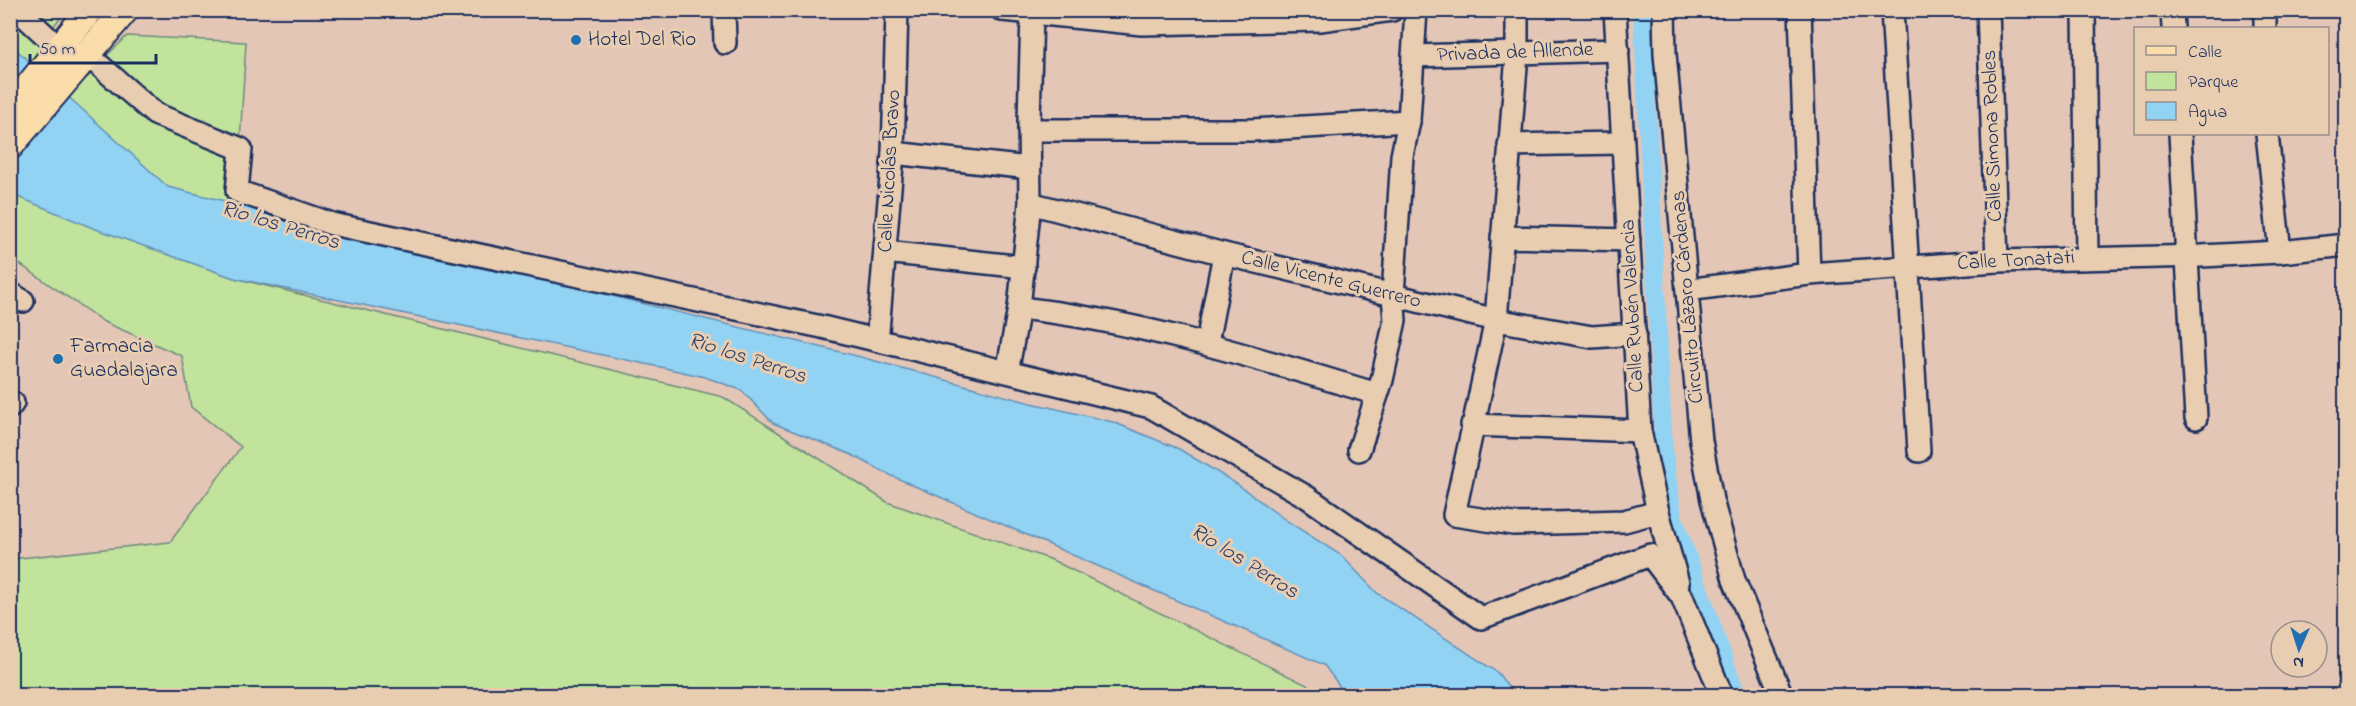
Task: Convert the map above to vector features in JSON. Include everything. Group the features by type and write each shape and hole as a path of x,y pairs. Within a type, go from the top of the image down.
{"main road":[{"path":"10,109 90,10"},
{"path":"10,146 125,10"}],"street":[{"path":"18,10 59,48 98,64 155,114 241,149 237,191 332,224 822,327 1151,407 1307,497 1480,618 1650,555 1682,597 1722,696"},
{"path":"724,10 725,43"},
{"name":"Calle Nicolás Bravo","path":"878,331 893,153 897,10"},
{"path":"1002,10 1142,24 1320,20 1392,10"},
{"path":"1359,450 1377,394 1395,320 1393,296 1402,156 1409,122 1416,10"},
{"path":"1517,10 1517,54 1496,320 1454,515 1513,524 1624,521 1658,512"},
{"name":"Calle Rubén Valencia","path":"1615,10 1641,431 1658,512 1682,597"},
{"name":"Circuito Lázaro Cárdenas","path":"1664,10 1665,54 1701,441 1712,500 1734,580 1782,696"},
{"path":"1800,10 1809,274"},
{"path":"1892,10 1919,451"},
{"name":"Calle Simona Robles","path":"1988,10 1997,261"},
{"path":"2084,10 2087,258"},
{"path":"2172,10 2173,27"},
{"path":"2265,10 2265,27"},
{"path":"1009,362 1019,308 1030,203 1031,12"},
{"name":"Privada de Allende","path":"1413,57 1618,50"},
{"path":"1029,130 1252,130 1409,122"},
{"path":"2180,135 2196,418"},
{"path":"2267,135 2280,252"},
{"path":"1509,145 1623,143"},
{"path":"893,153 1029,168"},
{"name":"Calle Vicente Guerrero","path":"1030,203 1224,254 1496,320 1592,337 1635,334"},
{"path":"1502,237 1629,240"},
{"name":"Calle Tonatati","path":"1687,290 1809,274 1997,261 2280,252 2346,245"},
{"path":"885,252 1023,267"},
{"path":"1208,343 1224,254"},
{"path":"1019,308 1063,313 1208,343 1377,394"},
{"path":"1472,425 1641,431"}],"green space":[{"path":"20,11 66,11 47,34"},
{"path":"10,12 86,78 127,36 246,42 237,191 332,224 776,338 109,233 234,278 723,397 887,502 1052,560 1307,685 1315,695 11,695 11,559 170,542 241,447 191,407 182,356 104,322 11,258"}],"water":[{"name":"Rio los Perros","path":"10,44 168,187 857,356 1027,402 1113,422 1179,449 1237,484 1284,519 1342,556 1377,593 1498,673 1514,695 1346,695 1324,665 892,476 852,455 773,423 741,390 705,377 660,367 234,278 93,228 11,194"}],"waterway":[{"path":"1642,10 1664,454 1673,516 1737,696"}],"place":[{"name":"Hotel Del Rio","path":"576,40"},
{"name":"Farmacia Guadalajara","path":"58,359"}]}
